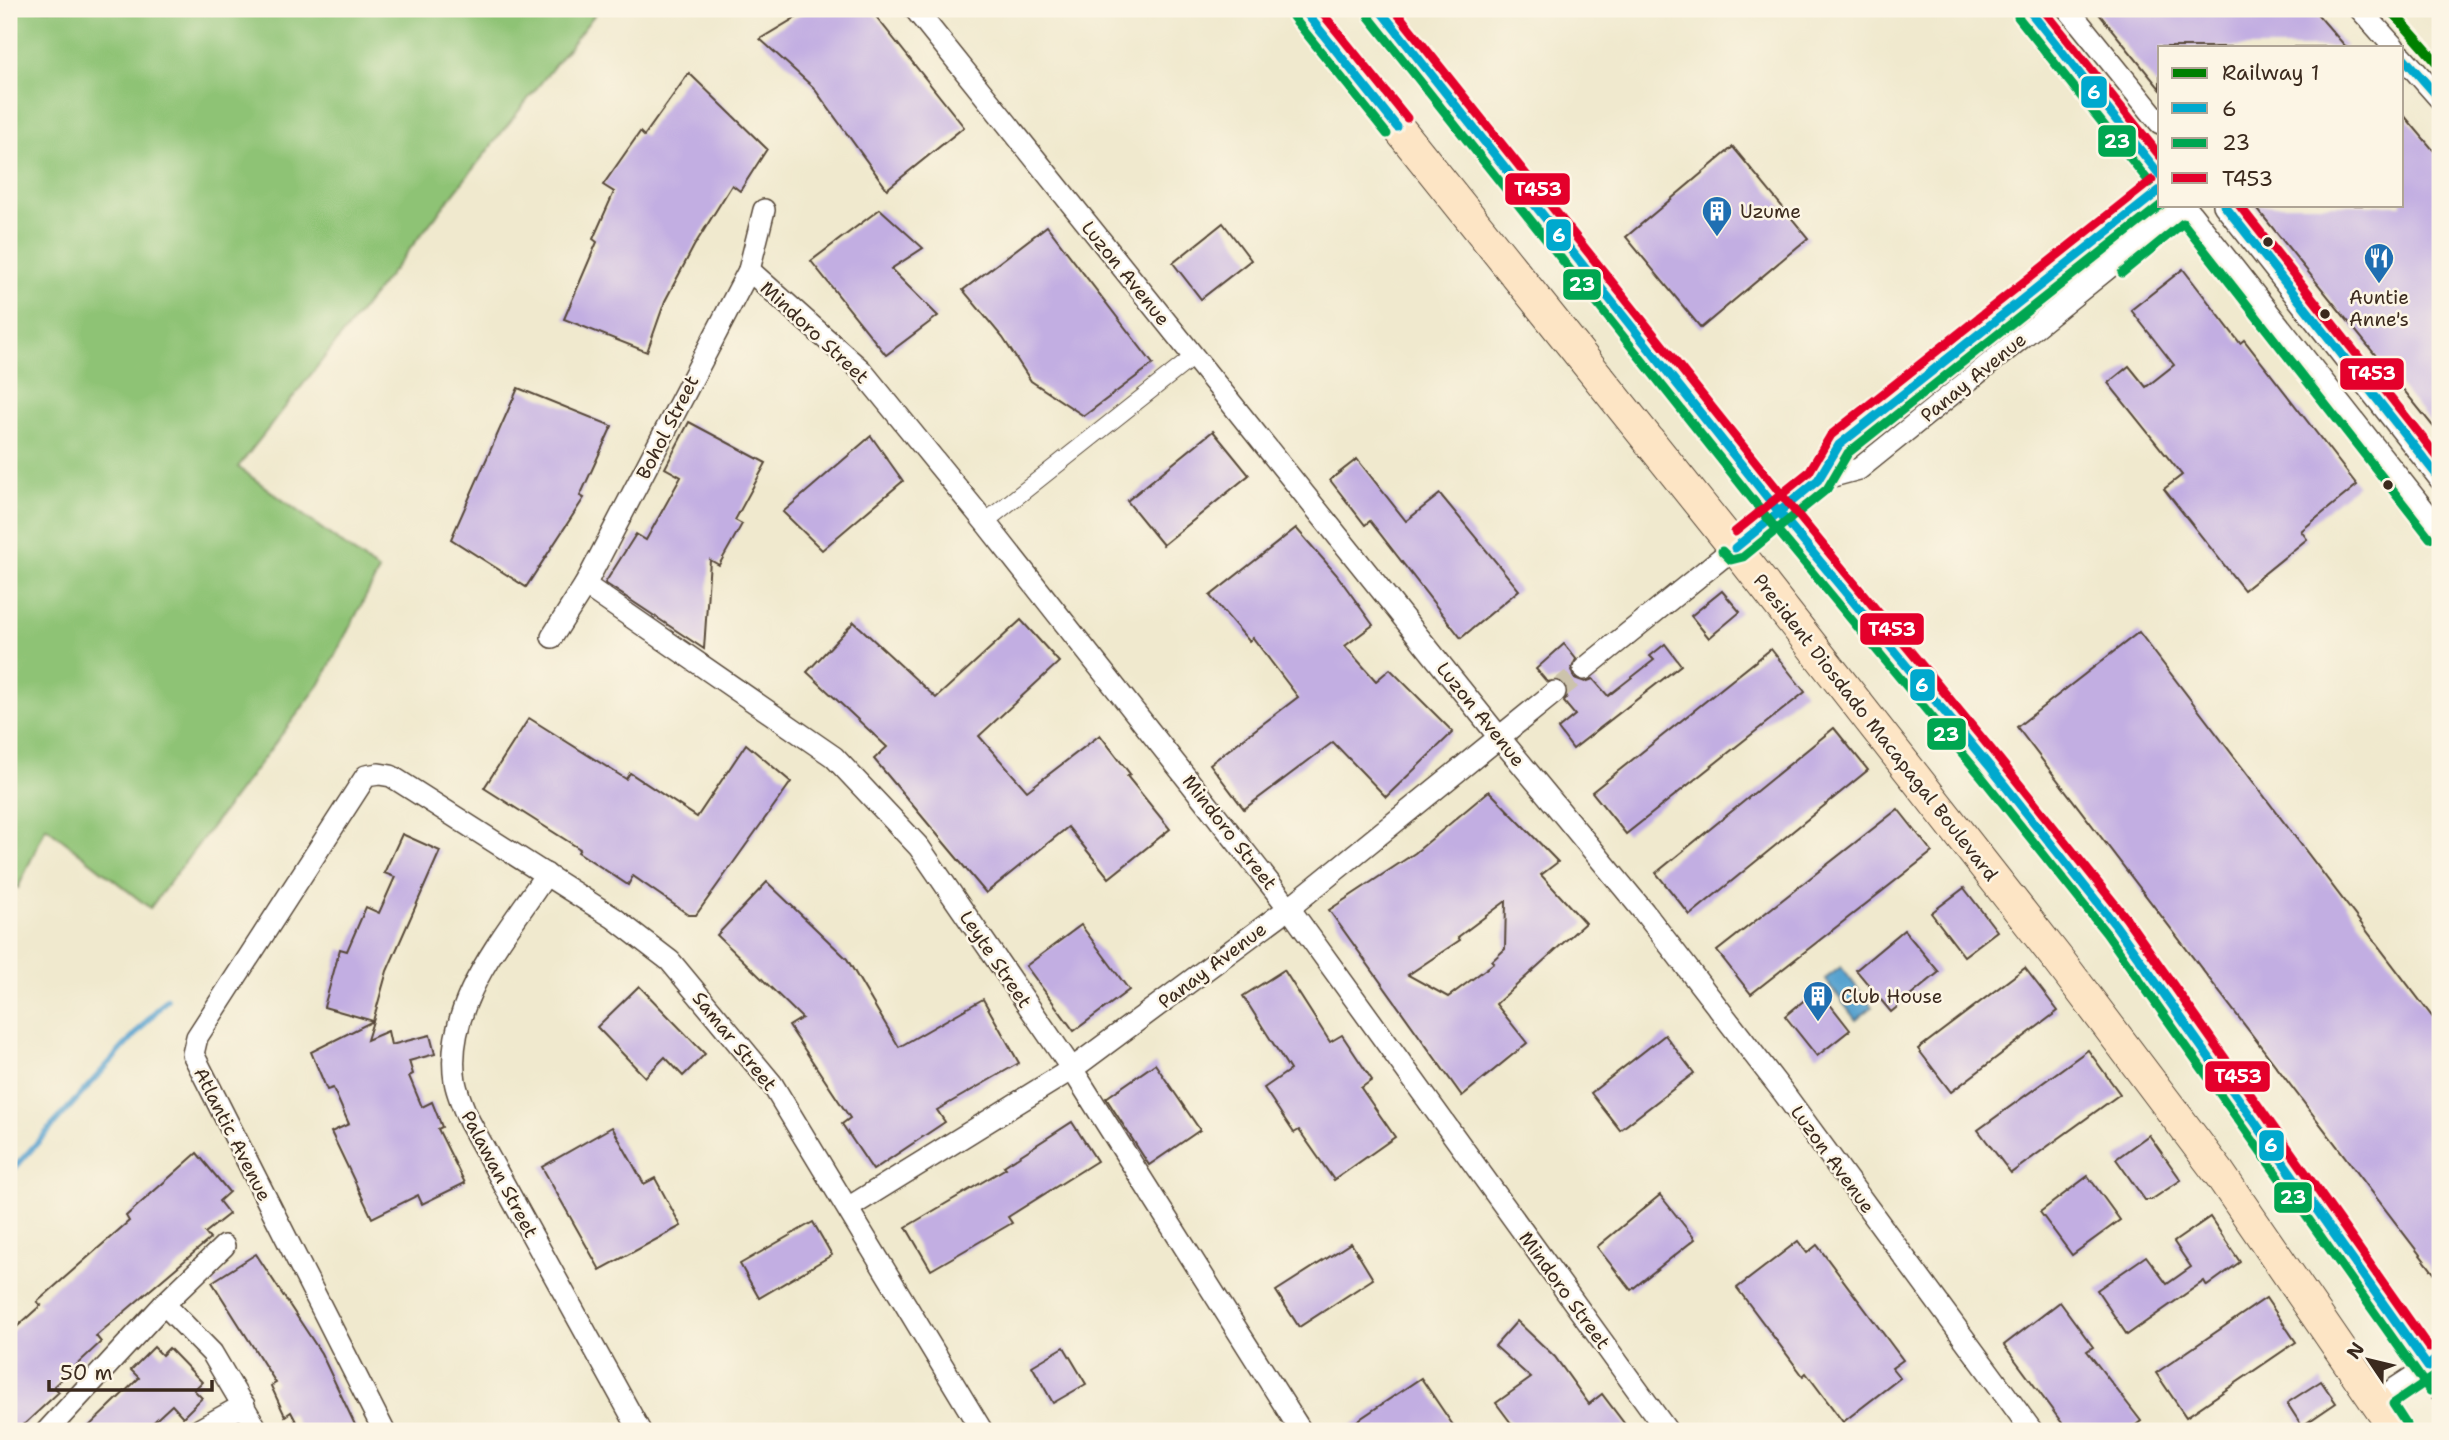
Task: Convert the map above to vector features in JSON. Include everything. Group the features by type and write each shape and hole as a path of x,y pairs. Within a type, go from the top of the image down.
{"main road":[{"name":"President Diosdado Macapagal Boulevard","path":"1303,9 1735,548 2060,962 2219,1172 2396,1431"},
{"path":"1379,9 1779,512 1991,768 2116,926 2437,1367"}],"street":[{"name":"Luzon Avenue","path":"915,9 1499,737 1644,912 1783,1092 2032,1431"},
{"path":"2028,9 2158,172"},
{"path":"2068,9 2158,121"},
{"path":"2360,9 2393,46"},
{"path":"2404,57 2440,99"},
{"name":"Panay Avenue","path":"1584,669 1818,480 1839,445 2158,192"},
{"name":"Panay Avenue","path":"1818,480 1859,469 2183,206"},
{"path":"2185,206 2440,530"},
{"path":"2225,206 2440,479"},
{"name":"Bohol Street","path":"552,637 585,585 749,270 764,210"},
{"name":"Mindoro Street","path":"749,270 861,370 985,522 1289,908 1667,1431"},
{"path":"985,522 1193,357"},
{"name":"Leyte Street","path":"585,585 834,757 919,847 1072,1069 1301,1431"},
{"name":"Panay Avenue","path":"848,1208 1072,1069 1289,908 1555,692"},
{"name":"Samar Street","path":"366,776 391,776 614,918 670,961 772,1084 982,1431"},
{"name":"Atlantic Avenue","path":"366,776 197,1037 193,1055 384,1431"},
{"name":"Palawan Street","path":"546,874 478,979 462,1012 453,1051 455,1083 469,1122 640,1431"},
{"path":"47,1431 164,1304 224,1247"},
{"path":"164,1304 212,1353 257,1431"},
{"path":"2376,1401 2437,1367"},
{"path":"197,1431 244,1405"}],"green space":[{"path":"9,9 599,9 238,467 379,571 320,684 150,908 46,827 18,888 9,882"}],"water":[{"path":"1841,967 1872,1007 1856,1020 1825,979"}],"building":[{"path":"810,9 870,9 964,127 887,189 813,87 760,39"},
{"path":"2095,9 2313,9 2345,46 2158,46 2158,87"},
{"path":"689,73 767,149 740,191 732,185 694,246 665,301 647,352 564,319 597,242 593,239 614,192 603,185 640,132 644,136"},
{"path":"2404,115 2440,158 2440,435 2255,206 2404,206"},
{"name":"Uzume","path":"1733,147 1808,238 1701,328 1626,237"},
{"path":"880,209 923,248 891,269 938,316 886,355 811,261"},
{"path":"1223,223 1251,260 1201,299 1173,263"},
{"path":"1047,226 1153,364 1084,416 1031,381 1003,338 963,290"},
{"path":"2183,269 2240,343 2244,340 2357,485 2301,531 2307,539 2244,590 2164,489 2182,475 2108,383 2129,366 2146,387 2174,365 2131,310"},
{"path":"518,388 612,426 580,496 584,498 526,587 451,539"},
{"path":"689,422 766,463 735,520 742,524 719,565 710,560 704,649 605,583 636,534 646,540 681,477 665,468"},
{"path":"1213,431 1249,475 1163,545 1127,501"},
{"path":"871,436 903,481 822,550 783,512"},
{"path":"1357,459 1406,521 1440,494 1519,590 1461,638 1370,521 1365,525 1330,480"},
{"path":"1296,528 1337,575 1373,625 1345,646 1376,681 1390,669 1453,732 1386,797 1333,742 1244,809 1210,764 1298,697 1253,638 1249,641 1210,596"},
{"path":"1722,591 1740,612 1709,638 1691,616"},
{"path":"1021,620 1059,662 979,736 1027,791 1100,735 1130,774 1127,776 1170,829 1109,878 1068,827 986,893 874,759 887,747 807,672 854,622 936,698"},
{"path":"2139,632 2440,1027 2440,1281 2017,727"},
{"path":"1564,644 1576,659 1571,670 1574,678 1585,682 1593,679 1608,696 1654,660 1650,656 1665,644 1681,665 1573,749 1558,729 1575,715 1564,702 1567,696 1566,684 1559,680 1547,682 1536,669"},
{"path":"1771,649 1805,692 1626,834 1592,792"},
{"path":"529,718 626,779 630,773 697,817 746,744 791,782 696,915 689,915 633,876 628,885 578,852 580,849 484,788"},
{"path":"1834,728 1868,770 1690,915 1656,873"},
{"path":"1489,791 1558,862 1541,875 1585,923 1496,1004 1527,1043 1462,1096 1329,910 1415,853","holes":["1506,901 1505,949 1492,961 1494,963 1448,997 1408,975 1460,940 1458,937"]},
{"path":"1898,809 1932,852 1751,994 1717,951"},
{"path":"402,834 440,851 387,971 373,1021 324,1007 340,949 347,951 366,907 379,913 395,877 384,873"},
{"path":"767,882 847,959 899,1047 983,999 1019,1063 937,1110 945,1122 873,1170 842,1124 850,1118 789,1026 802,1018 717,935"},
{"path":"1964,888 1997,931 1964,956 1931,913"},
{"path":"1081,925 1129,990 1074,1031 1026,966"},
{"path":"1904,930 1939,972 1891,1012 1856,970"},
{"path":"2025,968 2058,1011 1951,1092 1918,1049"},
{"path":"1284,970 1330,1042 1342,1035 1372,1080 1361,1088 1395,1137 1334,1180 1299,1130 1294,1133 1264,1088 1290,1070 1243,996"},
{"path":"639,986 705,1054 683,1076 665,1057 645,1077 597,1027"},
{"name":"Club House","path":"1818,989 1850,1030 1817,1056 1785,1016"},
{"path":"373,1021 367,1040 388,1031 391,1045 430,1035 435,1054 409,1061 413,1074 409,1076 422,1107 432,1102 442,1127 438,1129 465,1183 422,1204 418,1195 372,1218 331,1132 349,1124 333,1088 327,1090 311,1052"},
{"path":"1665,1035 1694,1073 1620,1130 1591,1093"},
{"path":"2088,1050 2120,1094 2011,1173 1978,1130"},
{"path":"1155,1064 1200,1130 1149,1165 1106,1098"},
{"path":"1072,1122 1097,1161 1008,1217 1012,1223 931,1270 906,1227 1006,1168 1004,1166"},
{"path":"612,1127 644,1184 655,1178 681,1226 600,1270 542,1167"},
{"path":"2149,1135 2181,1180 2151,1200 2145,1200 2116,1159"},
{"path":"197,1153 229,1192 219,1201 229,1214 205,1233 210,1239 96,1336 101,1342 54,1386 59,1392 17,1431 9,1431 9,1334 41,1305 37,1302 129,1221 126,1216"},
{"path":"2088,1176 2120,1220 2072,1255 2040,1212"},
{"path":"1660,1195 1695,1239 1631,1290 1597,1247"},
{"path":"2210,1217 2240,1262 2207,1286 2204,1281 2127,1335 2097,1290 2146,1256 2167,1284 2191,1267 2174,1242"},
{"path":"813,1222 832,1255 759,1298 740,1264"},
{"path":"1798,1241 1807,1253 1817,1245 1903,1360 1892,1368 1900,1378 1843,1422 1806,1373 1803,1376 1737,1288"},
{"path":"1351,1243 1373,1279 1299,1327 1276,1291"},
{"path":"256,1254 321,1353 358,1431 301,1431 291,1412 285,1416 271,1386 276,1383 212,1282"},
{"path":"2266,1298 2296,1342 2186,1417 2156,1373"},
{"path":"2060,1302 2093,1347 2087,1351 2141,1421 2128,1431 2068,1431 2004,1345"},
{"path":"1517,1321 1555,1357 1589,1404 1602,1394 1630,1431 1517,1431 1496,1403 1531,1378 1495,1346"},
{"path":"154,1347 162,1355 169,1348 202,1382 194,1390 202,1398 183,1417 172,1405 144,1431 84,1431 139,1378 131,1370"},
{"path":"1064,1347 1086,1384 1053,1403 1032,1366"},
{"path":"1421,1378 1457,1431 1342,1431"},
{"path":"2321,1381 2336,1403 2302,1426 2287,1403"}],"waterway":[{"path":"9,1174 167,999"}],"tunnel":[{"path":"1555,692 1584,669"}],"rail line":[{"name":"1","path":"2390,9 2440,66"}],"transit line":[{"name":"6","path":"1303,9 1397,127"},
{"name":"T453","path":"1319,9 1407,118"},
{"name":"6","path":"1379,9 1779,512 1991,768 2116,926 2428,1367 2440,1354"},
{"name":"T453","path":"1394,9 1789,504 2126,918 2429,1348 2431,1346"},
{"name":"6","path":"2028,9 2158,172"},
{"name":"T453","path":"2043,9 2158,153"},
{"name":"23","path":"1293,17 1387,134"},
{"name":"23","path":"1369,17 1769,520 1981,776 2106,933 2430,1391"},
{"name":"23","path":"2018,17 2150,183"},
{"name":"6","path":"2404,58 2440,99"},
{"name":"T453","path":"1735,532 1809,472 1831,435 2152,180"},
{"name":"6","path":"1735,548 1818,480 1839,445 2158,192"},
{"name":"23","path":"1722,551 1731,560 1743,557 1827,489 1848,453 2160,206"},
{"name":"6","path":"2225,206 2440,479"},
{"name":"T453","path":"2240,206 2440,460"},
{"name":"23","path":"2122,273 2183,223 2430,538"},
{"name":"23","path":"2406,1424 2393,1404 2440,1372"}],"place":[{"name":"Uzume","path":"1717,238"},
{"name":"Auntie Anne's","path":"2379,285"},
{"name":"Club House","path":"1818,1023"}]}
